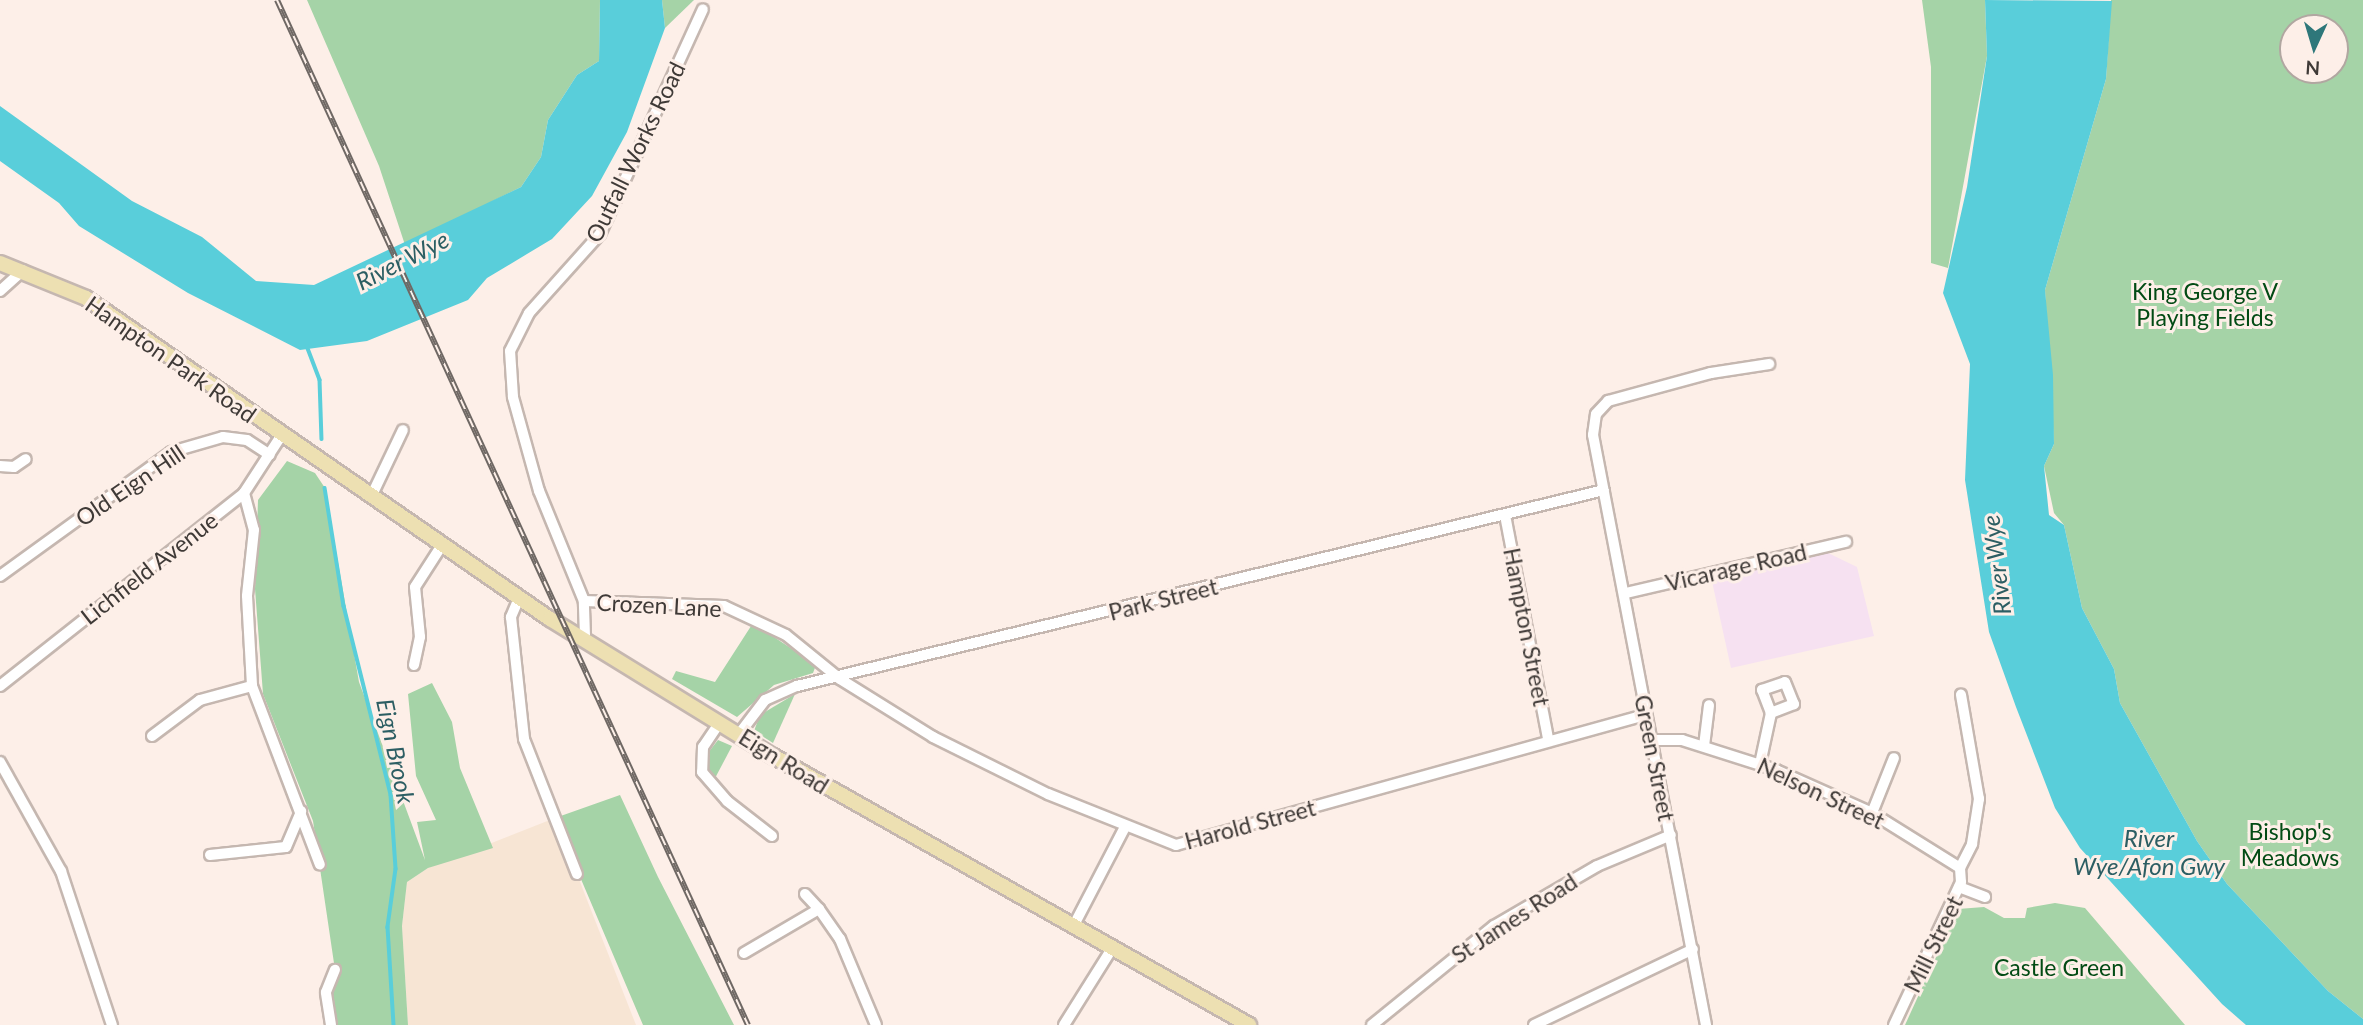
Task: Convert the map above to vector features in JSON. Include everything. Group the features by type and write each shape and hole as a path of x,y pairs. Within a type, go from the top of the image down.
{"main road":[{"name":"Hampton Park Road","path":"0,262 94,303 334,472"},
{"name":"Eign Road","path":"334,472 519,598 585,636 881,820 1250,1025"}],"street":[{"name":"Outfall Works Road","path":"585,636 584,601 538,491 508,373 516,333 600,234 703,9"},
{"path":"0,291 23,270"},
{"name":"Green Street","path":"1706,1025 1646,715 1626,593 1593,435 1596,414 1608,401 1711,373 1769,364"},
{"path":"371,497 404,430"},
{"name":"Lichfield Avenue","path":"0,686 244,493 281,436"},
{"name":"Old Eign Hill","path":"0,576 171,452 223,437 247,440 270,455"},
{"path":"0,466 14,467 26,458"},
{"name":"Park Street","path":"739,734 765,700 797,686 840,679 1604,491"},
{"path":"244,493 254,530 247,596 253,686 320,865"},
{"name":"Hampton Street","path":"1506,515 1548,739"},
{"name":"Vicarage Road","path":"1626,593 1846,542"},
{"path":"414,665 420,638 415,587 442,545"},
{"path":"519,598 511,617 524,739 577,874"},
{"name":"Crozen Lane","path":"584,601 724,606 786,635 840,679"},
{"name":"Harold Street","path":"840,679 933,737 1125,827 1189,845 1548,739 1646,715"},
{"path":"152,736 200,700 253,686"},
{"path":"1959,887 1960,868 1972,845 1979,799 1961,695"},
{"path":"1704,746 1709,705"},
{"path":"1760,764 1771,713"},
{"path":"720,722 703,747 702,772 727,801 772,836"},
{"name":"Nelson Street","path":"1652,740 1704,746 1760,764 1872,813 1960,868"},
{"path":"1872,813 1895,758"},
{"path":"0,762 61,871 112,1025"},
{"path":"211,855 286,847 301,811"},
{"path":"1074,925 1125,827"},
{"name":"St James Road","path":"1372,1025 1493,926 1597,866 1671,835"},
{"name":"Mill Street","path":"1894,1025 1959,887 1985,897"},
{"path":"805,894 840,939 876,1025"},
{"path":"744,953 819,909"},
{"path":"1064,1025 1113,947"},
{"path":"1534,1025 1693,949"},
{"path":"331,1025 326,992 335,970"}],"shaded area":[{"path":"1824,551 1857,567 1874,636 1731,668 1711,577"},
{"path":"555,818 636,1025 408,1025 402,926 407,882 428,868"}],"green space":[{"path":"307,0 600,0 599,61 577,75 548,120 541,157 521,187 405,245 379,166"},
{"path":"662,0 694,0 665,28"},
{"path":"1922,0 1985,0 1987,56 1948,268 1931,263 1931,67"},
{"name":"King George V Playing Fields","path":"2111,0 2363,0 2363,1019 2328,991 2227,884 2197,841 2120,703 2114,669 2082,608 2064,525 2054,513 2044,466 2054,444 2045,290 2106,79"},
{"path":"287,461 315,473 325,488 359,682 425,860 417,822 436,820 416,776 408,694 432,683 452,722 460,768 493,848 428,868 407,882 402,926 408,1025 331,1025 326,992 335,970 313,821 263,694 255,589 258,500"},
{"path":"753,623 816,665 813,673 774,685 737,717 672,679 676,671 715,682"},
{"path":"795,694 773,743 754,731 760,715"},
{"path":"718,740 732,746 713,782 704,758"},
{"path":"620,795 658,877 734,1025 643,1025 555,818"},
{"name":"Castle Green","path":"2055,903 2085,908 2185,1025 1905,1025 1958,909 1984,907 2004,918 2025,918 2027,908"}],"water":[{"name":"River Wye","path":"600,0 662,0 665,28 627,132 592,196 552,239 487,278 468,300 367,341 300,350 188,293 79,226 59,203 0,161 0,106 132,201 202,237 256,281 314,285 521,187 541,157 548,120 577,75 599,61"},
{"path":"1985,0 2112,1 2106,79 2045,290 2053,375 2054,444 2044,466 2049,515 2064,525 2082,608 2114,669 2120,703 2197,841 2227,884 2328,991 2363,1019 2363,1025 2246,1025 2222,1004 2080,848 2055,808 2016,707 1989,632 1965,480 1970,364 1943,293 1967,187 1987,56"}],"waterway":[{"name":"Eign Brook","path":"307,346 320,380 322,439"},
{"name":"Eign Brook","path":"325,488 344,606 391,795 396,869 388,927 394,1025"}],"railway":[{"path":"277,0 748,1025"}],"park label":[{"name":"Bishop's Meadows","path":"2290,844"}],"water label":[{"name":"River Wye/Afon Gwy","path":"2149,852"}]}
